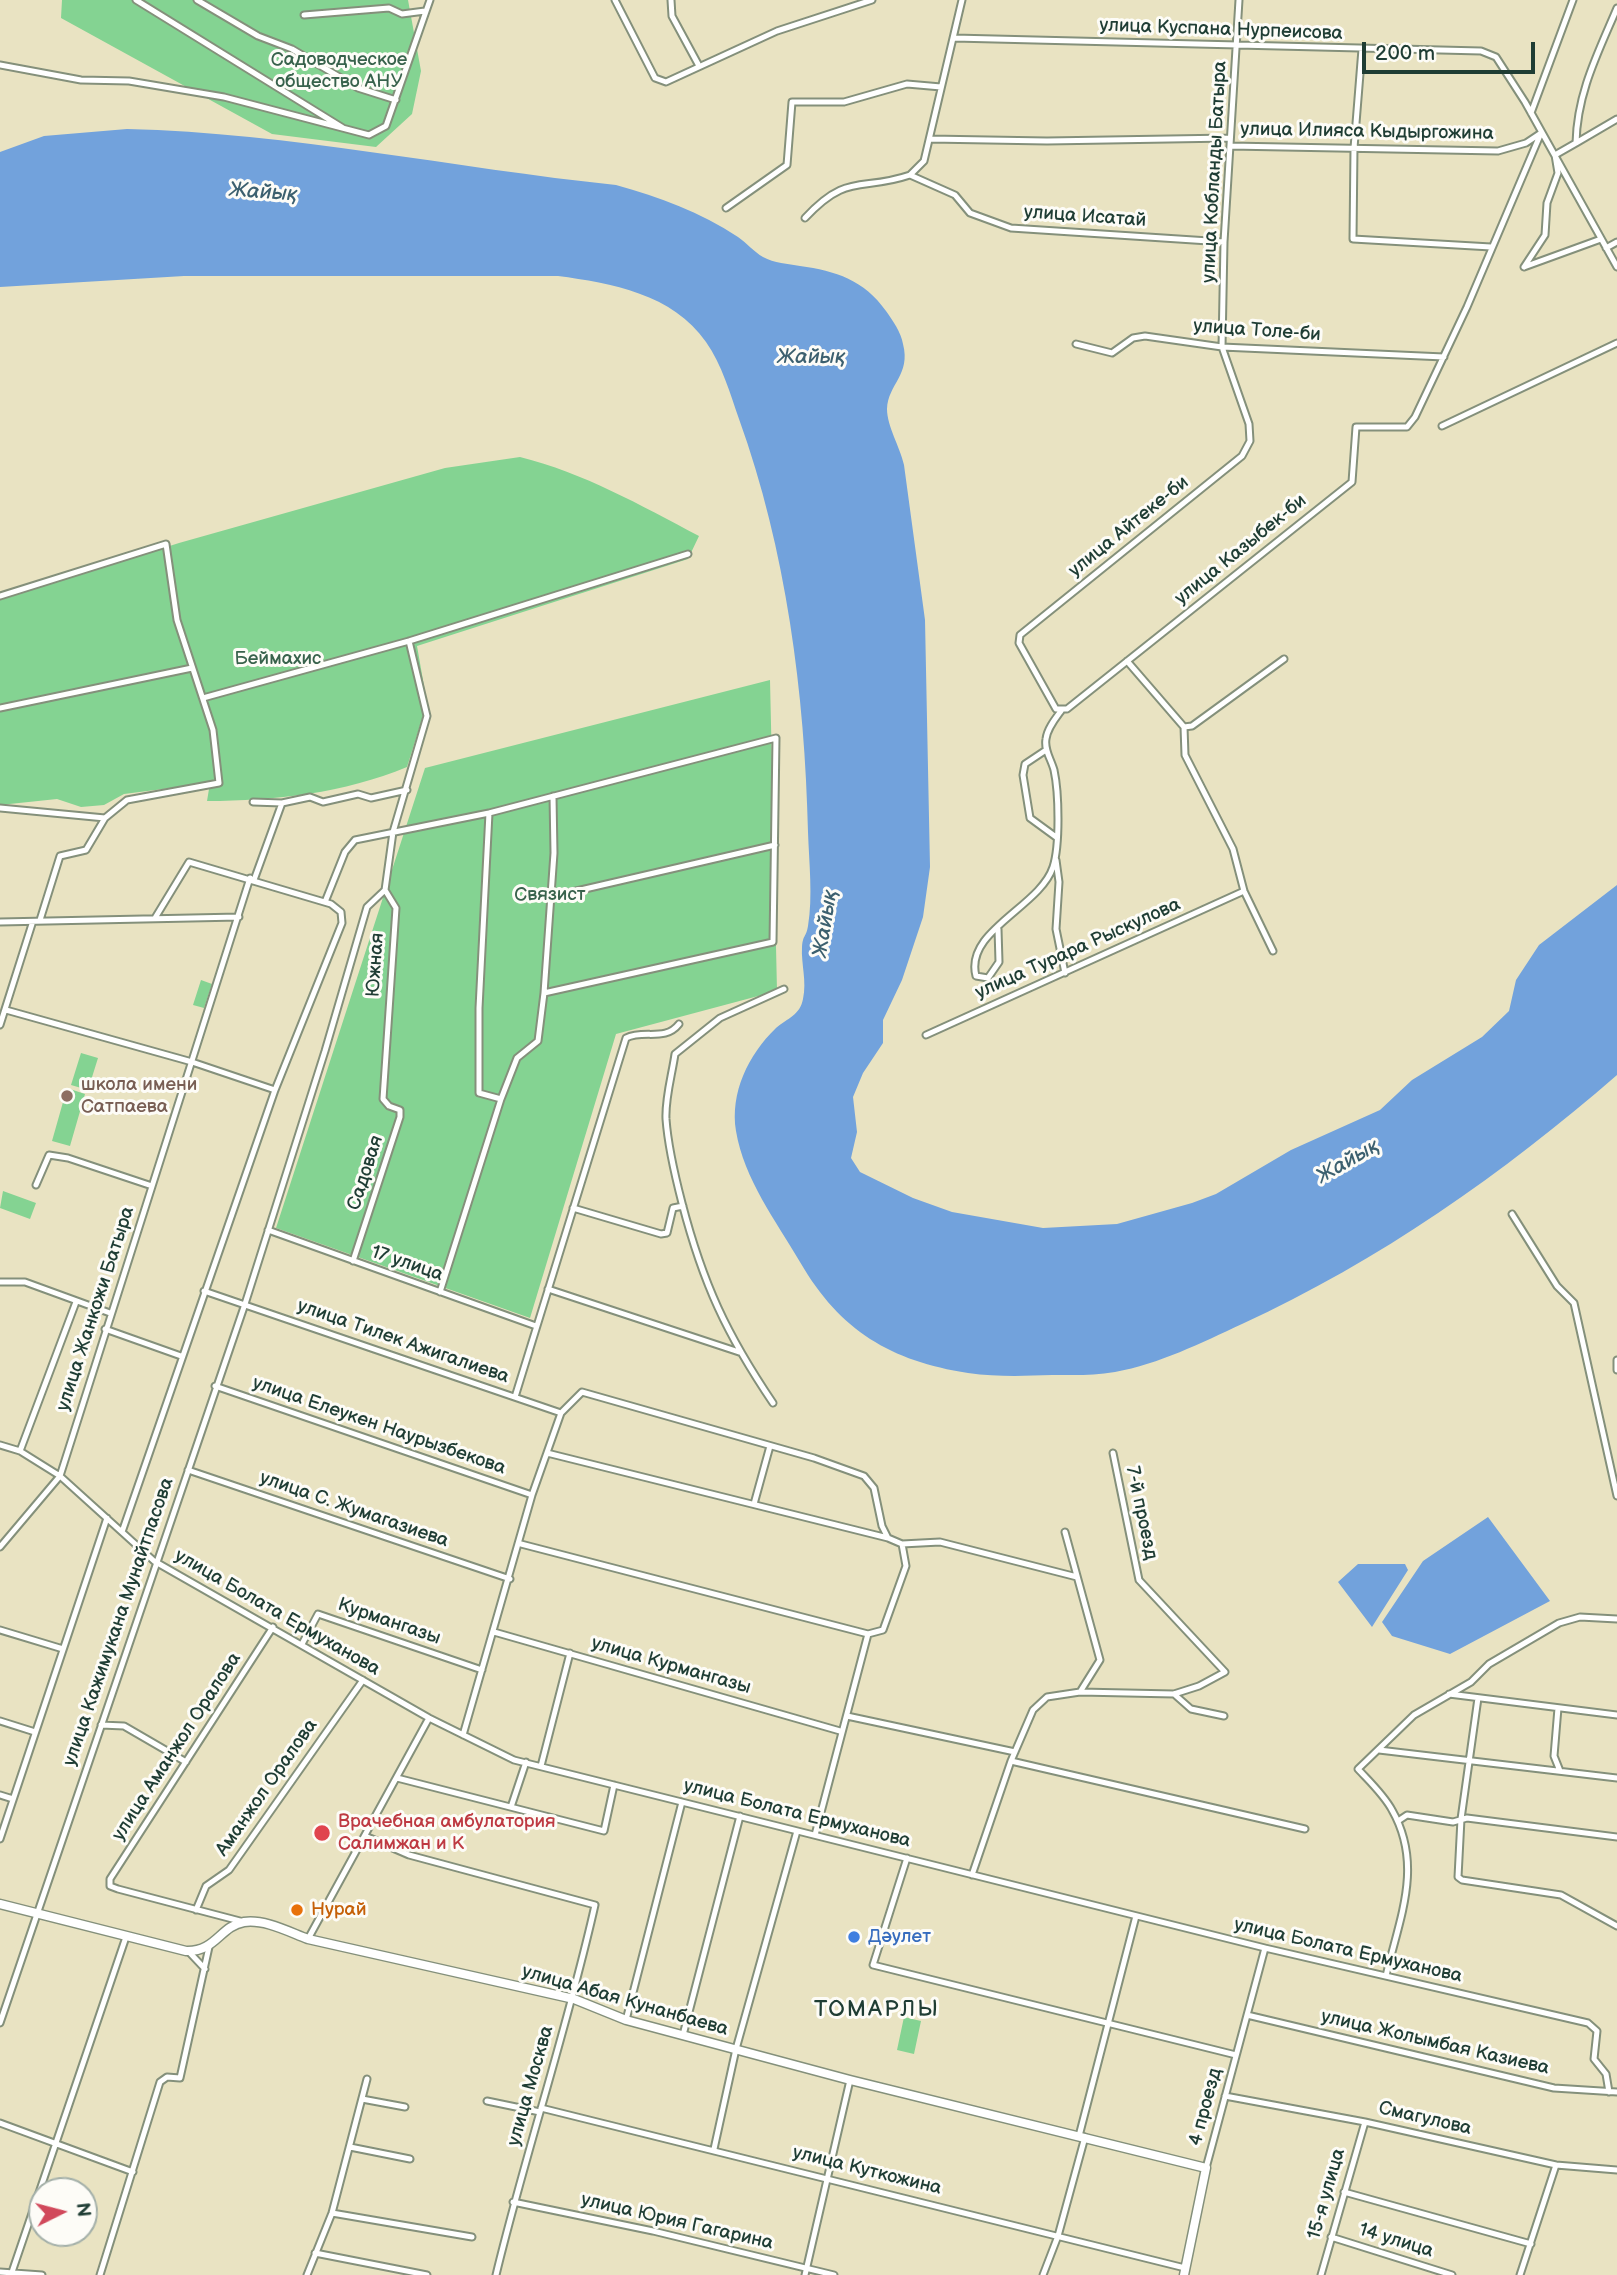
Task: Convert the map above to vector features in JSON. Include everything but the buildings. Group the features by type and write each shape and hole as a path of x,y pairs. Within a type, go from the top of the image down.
{"street":[{"path":"136,0 351,133"},
{"path":"197,0 258,36 292,49 358,88 396,100"},
{"path":"0,65 81,80 129,81 224,97 351,133 369,135 386,126 430,0"},
{"path":"615,0 655,78 666,82 777,31 872,0"},
{"path":"671,0 672,16 698,65"},
{"path":"805,218 826,197 856,183 895,180 910,175 924,161 962,0"},
{"name":"улица Кобланды Батыра","path":"1222,347 1224,242 1239,0"},
{"path":"1531,113 1573,0"},
{"path":"304,15 390,8 402,14 426,11"},
{"path":"1576,143 1577,112 1589,72 1617,8"},
{"name":"улица Куспана Нурпеисова","path":"954,38 1481,51 1496,57 1531,113 1617,267"},
{"path":"1362,49 1354,148 1353,239 1491,247"},
{"path":"726,208 787,165 792,102 844,102 907,84 941,87"},
{"path":"1601,239 1524,267 1545,235 1547,203 1558,173 1555,155 1617,119"},
{"path":"1444,357 1541,133"},
{"name":"улица Илияса Кыдыргожина","path":"1230,146 1498,151 1527,143 1541,133"},
{"name":"улица Илияса Кыдыргожина","path":"930,139 1047,142 1230,138"},
{"name":"улица Исатай","path":"910,175 955,194 970,214 1011,228 1224,242"},
{"path":"1606,248 1617,242"},
{"name":"улица Толе-би","path":"1076,344 1111,353 1133,338 1145,336 1222,347 1444,357"},
{"path":"1442,426 1617,343"},
{"name":"улица Айтеке-би","path":"1064,710 1056,709 1018,638 1242,456 1250,441 1249,424 1222,347"},
{"name":"улица Казыбек-би","path":"1064,710 1352,482 1356,427 1407,427 1415,417 1444,357"},
{"path":"0,596 166,544 177,620 213,730 219,783 127,800 105,818 86,850 60,856 40,920"},
{"path":"203,698 409,641 688,554"},
{"name":"Южная","path":"385,1104 396,908 385,890 394,832 427,716 409,641"},
{"path":"1184,727 1192,726 1284,659"},
{"path":"1127,661 1184,727 1185,755 1233,849 1244,891 1273,951"},
{"path":"0,708 192,668"},
{"path":"1064,710 1046,734 1046,750 1055,780 1055,856 1059,882 1056,929 1065,973"},
{"path":"328,903 349,845 394,832 489,813 776,738 772,942 544,993"},
{"path":"1046,750 1025,764 1023,775 1030,818 1056,837"},
{"path":"253,802 282,803 310,797 323,802 358,794 371,798 407,790"},
{"path":"440,1292 501,1099 517,1058 538,1041 544,993 553,796"},
{"name":"улица Жанкожи Батыра","path":"0,1547 60,1476 239,916 282,803"},
{"path":"0,807 105,818"},
{"path":"489,813 479,1008 480,1093 501,1099"},
{"path":"550,892 559,895 775,845"},
{"path":"999,929 999,962 988,978 981,979 976,976 973,961 980,946 1012,913 1044,886 1055,856"},
{"path":"122,1532 275,1090 342,923 341,912 328,903 189,862 155,918"},
{"name":"улица Кажимукана Мунайтпасова","path":"0,2023 245,1304 366,907 385,890"},
{"name":"улица Турара Рыскулова","path":"926,1035 1244,891"},
{"path":"0,922 239,916"},
{"path":"0,1025 32,923"},
{"path":"773,1403 739,1352 713,1303 697,1261 683,1206 666,1117 675,1054 720,1018 784,989"},
{"path":"6,1010 192,1062 275,1090"},
{"path":"515,1397 626,1038 638,1032 662,1035 673,1032 679,1024"},
{"name":"Садовая","path":"353,1261 400,1117 400,1110 385,1104"},
{"path":"36,1185 45,1158 58,1155 152,1185"},
{"path":"573,1208 662,1234 667,1233 670,1227 673,1208 683,1206"},
{"path":"1512,1213 1557,1286 1574,1303 1617,1496"},
{"name":"17 улица","path":"268,1230 536,1326"},
{"path":"0,1282 25,1282 110,1313"},
{"path":"548,1289 739,1352"},
{"name":"улица Тилек Ажигалиева","path":"204,1291 561,1413"},
{"path":"20,1451 76,1302"},
{"path":"105,1329 181,1356"},
{"path":"1617,1360 1617,1370"},
{"name":"улица Елеукен Наурызбекова","path":"215,1387 533,1495"},
{"path":"463,1735 547,1453 561,1413 582,1392 864,1476 874,1488 882,1525 888,1538"},
{"name":"улица Болата Ермуханова","path":"0,1444 20,1451 60,1476 158,1563 429,1718 526,1762 1265,1948 1588,2024 1597,2031 1594,2059 1606,2074 1609,2091"},
{"path":"754,1504 770,1446"},
{"path":"547,1453 888,1538 902,1544 940,1542 1077,1577"},
{"name":"7-й проезд","path":"1113,1453 1139,1580 1225,1672 1199,1686 1174,1693"},
{"name":"улица С. Жумагазиева","path":"188,1470 510,1579"},
{"path":"0,1839 107,1518"},
{"path":"1065,1532 1100,1660 1080,1692"},
{"path":"0,1536 7,1539"},
{"path":"521,1544 868,1634 883,1629 906,1566 902,1544"},
{"name":"Курмангазы","path":"302,1644 318,1614 482,1670"},
{"path":"1386,1976 1409,1883 1409,1857 1391,1807 1358,1769 1414,1715 1471,1682 1489,1664 1559,1623 1580,1617 1617,1619"},
{"name":"улица Аманжол Оралова","path":"196,1910 110,1886 110,1879 273,1627"},
{"path":"0,1630 62,1649"},
{"name":"улица Курмангазы","path":"494,1632 840,1731"},
{"path":"815,1835 840,1731 847,1716 868,1634"},
{"path":"541,1766 570,1653"},
{"name":"Аманжол Оралова","path":"196,1910 206,1886 229,1870 363,1680"},
{"path":"972,1875 1011,1761 1033,1710 1047,1697 1080,1692 1174,1693 1191,1709 1224,1716"},
{"path":"1449,1695 1617,1715"},
{"path":"1478,1698 1461,1819 1458,1871 1462,1880 1560,1895 1617,1926"},
{"path":"1558,1708 1554,1756 1560,1771"},
{"path":"847,1716 1015,1752"},
{"path":"308,1939 429,1718"},
{"path":"0,1721 35,1732"},
{"path":"101,1725 124,1726 186,1762"},
{"path":"1379,1750 1617,1778"},
{"path":"1011,1761 1305,1829"},
{"path":"511,1807 526,1762"},
{"path":"397,1778 604,1831 614,1785"},
{"path":"0,1794 13,1799"},
{"path":"625,2020 682,1802"},
{"path":"1398,1822 1407,1815 1453,1822 1461,1819 1617,1837"},
{"path":"683,2035 740,1816"},
{"path":"714,2150 736,2049 797,1830"},
{"name":"улица Москва","path":"365,1836 409,1855 595,1905 574,1999 513,2202 496,2275"},
{"path":"907,1858 873,1965 1236,2055"},
{"path":"0,1904 186,1951 199,1960 205,1969"},
{"path":"196,1910 243,1922"},
{"path":"1042,2275 1058,2236 1108,2022 1136,1916"},
{"path":"186,1951 209,1947 232,1926 243,1922"},
{"name":"улица Абая Кунанбаева","path":"243,1922 272,1926 308,1939 574,1999 625,2020 850,2080 1206,2168"},
{"path":"11,2274 126,1937"},
{"path":"100,2275 160,2082 166,2077 180,2078 209,1947"},
{"name":"4 проезд","path":"1185,2272 1206,2168 1265,1948"},
{"name":"улица Жолымбая Казиева","path":"1247,2015 1554,2088 1617,2092"},
{"path":"307,2275 332,2213 368,2079"},
{"path":"806,2272 850,2080"},
{"name":"Смагулова","path":"1225,2096 1365,2122 1556,2165 1617,2170"},
{"path":"362,2099 405,2107"},
{"name":"улица Куткожина","path":"486,2101 540,2110 827,2176 1185,2272"},
{"name":"15-я улица","path":"1321,2275 1365,2122"},
{"path":"0,2123 133,2172"},
{"path":"350,2147 410,2159"},
{"path":"1520,2275 1556,2165"},
{"path":"1344,2192 1531,2244"},
{"name":"улица Юрия Гагарина","path":"513,2202 806,2272 834,2275"},
{"path":"332,2213 472,2236"},
{"name":"14 улица","path":"1331,2237 1452,2275"},
{"path":"315,2253 427,2275"},
{"path":"0,2272 42,2275"}],"green space":[{"name":"Садоводческое общество АНУ","path":"62,0 408,0 421,71 412,114 376,147 272,134 61,18"},
{"name":"Беймахис","path":"520,457 589,481 699,536 688,559 417,646 427,703 407,767 383,776 309,794 258,799 207,801 210,783 124,794 104,805 81,807 57,799 0,805 0,600 179,543 445,468"},
{"name":"Связист","path":"770,680 777,991 616,1034 530,1318 276,1228 425,768"},
{"path":"201,980 212,984 204,1008 193,1005"},
{"path":"81,1053 98,1058 88,1090 71,1085"},
{"path":"67,1088 85,1094 70,1146 52,1141"},
{"path":"3,1191 36,1203 30,1219 0,1208"},
{"path":"904,2017 921,2021 914,2054 897,2050"}],"water":[{"name":"Жайық","path":"127,129 250,137 616,185 694,213 724,228 767,259 826,271 859,284 886,311 900,335 905,355 902,372 888,400 887,409 904,465 925,620 930,867 923,917 902,980 883,1020 883,1043 863,1073 853,1097 857,1132 851,1158 860,1172 913,1198 952,1212 1043,1228 1117,1224 1216,1194 1291,1150 1380,1110 1412,1080 1482,1037 1509,1011 1516,980 1539,945 1617,885 1617,1075 1530,1147 1391,1244 1293,1299 1164,1358 1099,1374 989,1375 940,1368 892,1351 870,1339 832,1307 800,1262 753,1183 736,1131 736,1103 749,1062 766,1039 796,1013 801,1004 804,992 802,947 809,915 810,879 803,728 781,570 755,468 729,389 712,351 692,326 659,302 619,287 558,276 184,276 0,287 0,152 44,136"},
{"path":"1488,1517 1550,1601 1450,1654 1392,1636 1382,1622 1423,1561"},
{"path":"1358,1564 1405,1564 1408,1570 1372,1627 1338,1582"}],"place":[{"name":"школа имени Сатпаева","path":"67,1096"},
{"name":"Врачебная амбулатория Салимжан и К","path":"322,1833"},
{"name":"Нурай","path":"297,1910"},
{"name":"Дәулет","path":"854,1937"}],"district":[{"name":"ТОМАРЛЫ","path":"877,2010"}]}
